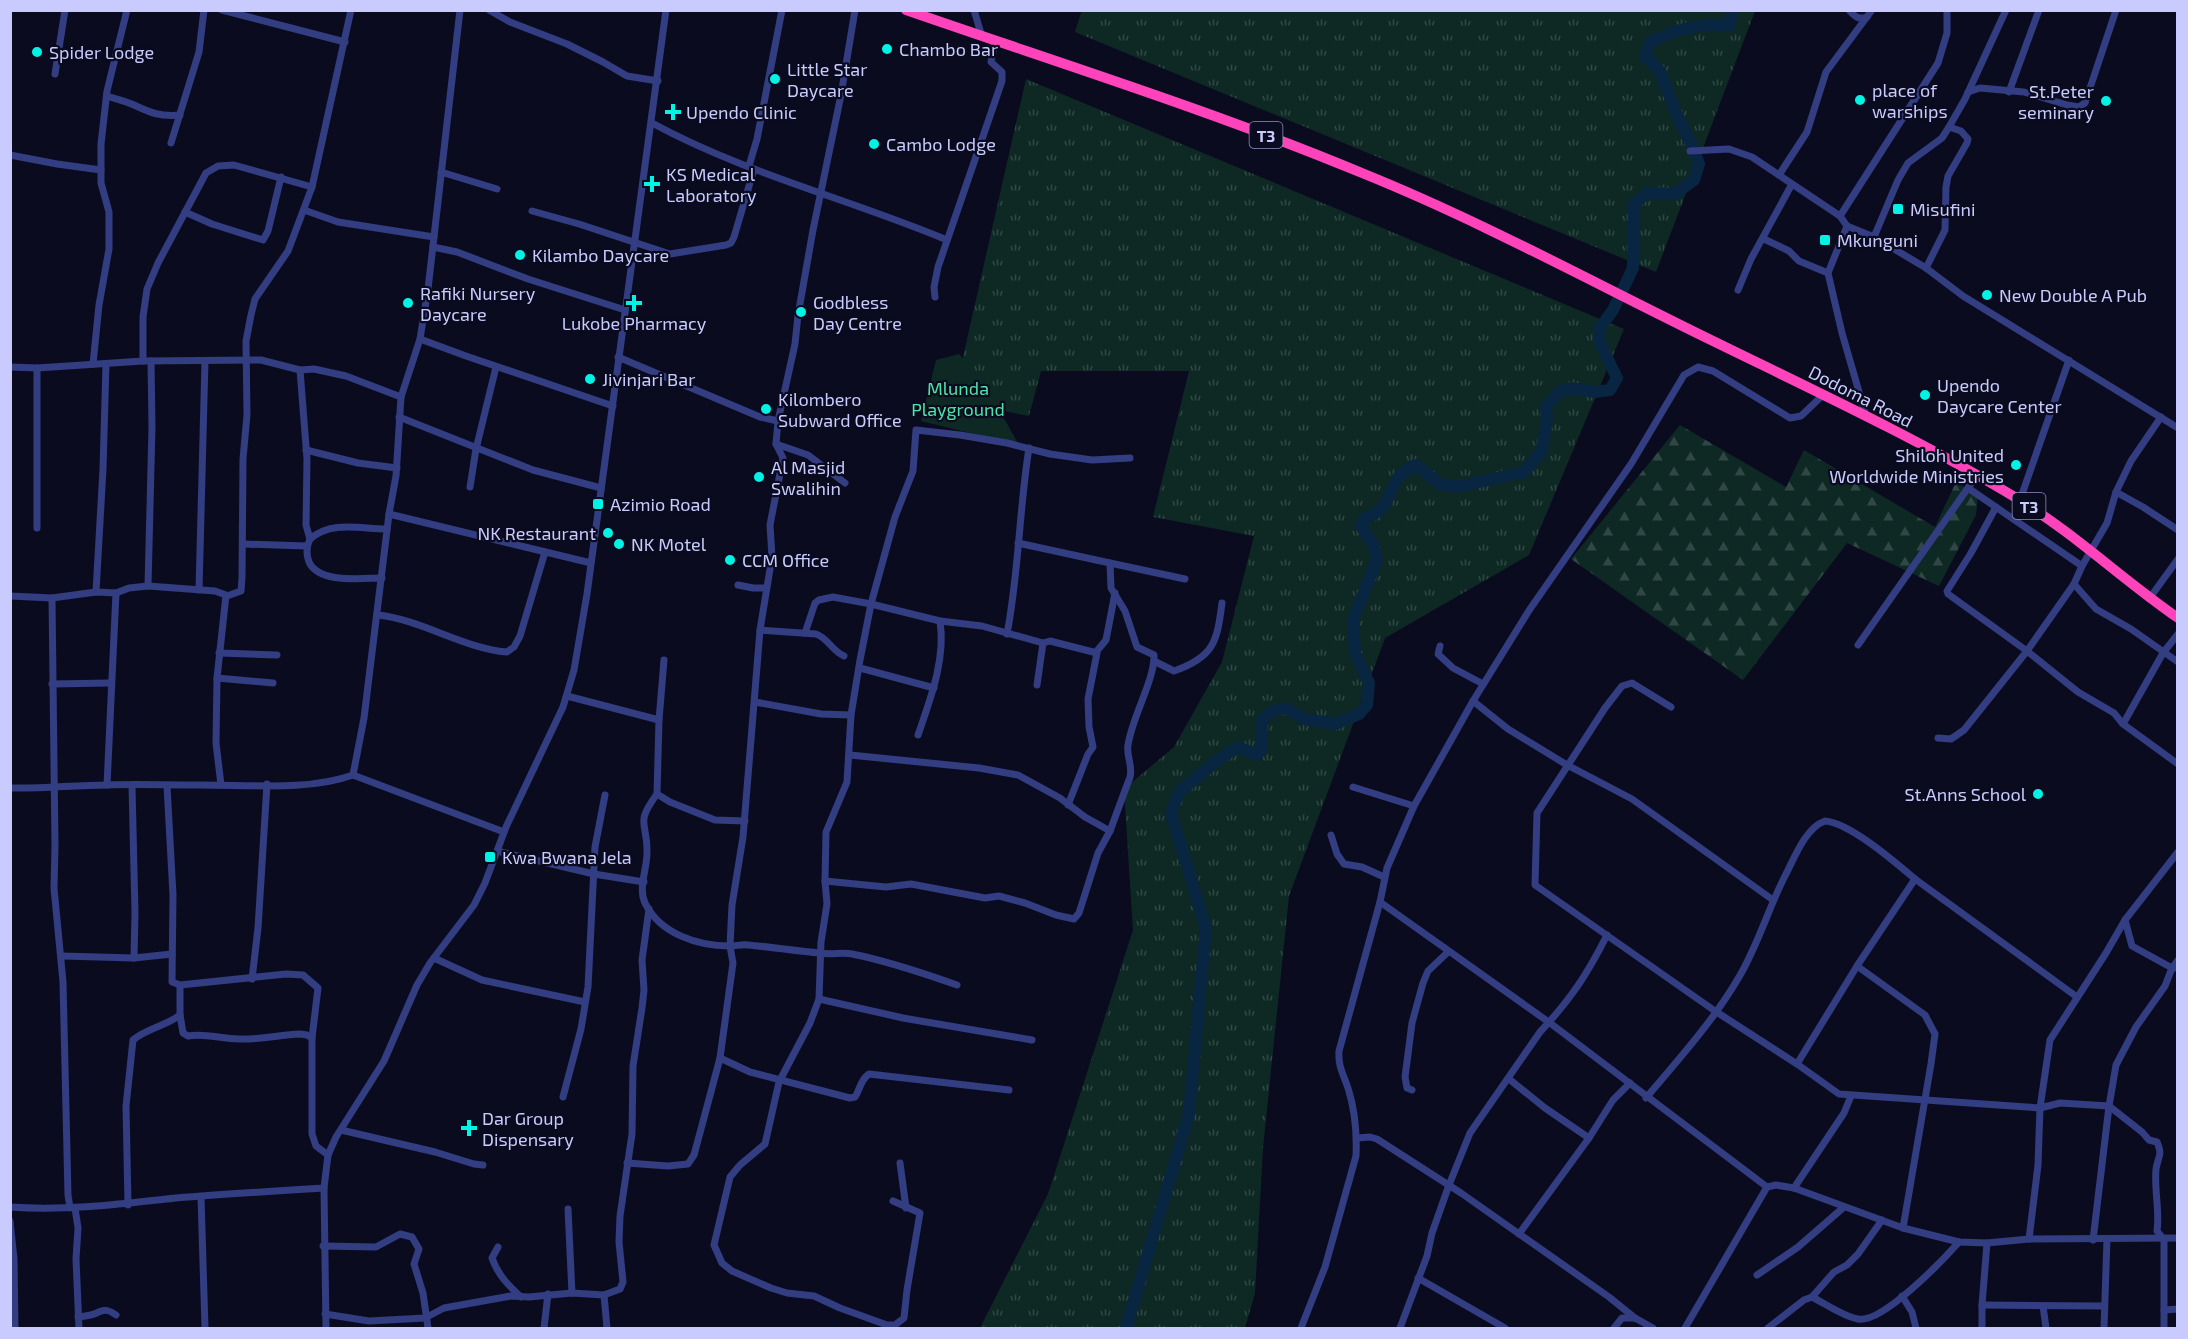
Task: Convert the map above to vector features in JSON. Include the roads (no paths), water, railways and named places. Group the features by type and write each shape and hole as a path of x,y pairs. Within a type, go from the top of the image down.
{"highway":[{"name":"T3","path":"906,10 995,41"},
{"name":"Dodoma Road","path":"995,41 1236,124 1354,169 1441,207 1866,416 1977,476 2020,500 2060,527 2149,599 2178,618"}],"street":[{"path":"55,74 65,10"},
{"path":"93,364 98,313 109,249 109,212 101,183 100,144 112,67 126,10"},
{"path":"171,143 200,52 204,10"},
{"path":"222,10 345,42"},
{"path":"227,596 241,591 243,459 247,415 246,340 253,307 288,251 312,187 351,10"},
{"path":"352,775 364,718 378,615 388,514 397,468 401,397 420,339 433,247 460,10"},
{"path":"489,10 518,25 567,44 627,76 658,81"},
{"path":"326,1329 323,1245 327,1155 384,1061 417,985 434,958 474,905 504,832 559,718 567,696 580,639 591,563 666,10"},
{"path":"532,211 670,254 730,243 735,237 751,168 782,10"},
{"path":"627,1163 659,1166 688,1164 694,1155 720,1058 733,963 730,946 732,905 745,822 760,630 772,557 771,513 783,458 776,444 778,421 795,344 798,315 841,95 855,10"},
{"path":"974,10 982,36"},
{"path":"1849,10 1854,17 1861,19 1870,14"},
{"path":"1840,216 1938,63 1947,33 1947,10"},
{"path":"1874,237 1898,180 1908,163 1942,138 1949,128 2006,10"},
{"path":"2009,92 2039,10"},
{"path":"1968,92 1980,88 2024,92 2079,107 2085,103 2116,10"},
{"path":"1779,175 1807,132 1826,72 1870,14"},
{"path":"935,297 934,287 938,267 1002,81 1002,72 991,62 995,41"},
{"path":"107,96 133,104 155,115 166,117 180,115"},
{"path":"652,123 693,144 796,186 890,216 947,240"},
{"path":"1926,268 1945,230 1948,176 1968,139 1965,135 1949,128"},
{"path":"1690,150 1720,148 1752,157 1840,216 1847,225 1874,237 1926,268 1963,296 2178,428"},
{"path":"10,155 101,170"},
{"path":"148,586 152,427 143,317 147,289 158,263 206,173 218,166 234,165 312,187"},
{"path":"441,172 497,189"},
{"path":"185,212 212,224 258,239 265,239 281,177"},
{"path":"1738,290 1751,259 1764,239 1792,184"},
{"path":"304,210 338,222 434,237"},
{"path":"1847,225 1828,273 1842,333 1866,416"},
{"path":"1764,239 1789,251 1799,261 1828,273"},
{"path":"433,247 458,252 528,279 625,310"},
{"path":"420,339 613,406"},
{"path":"618,357 760,417 778,421"},
{"path":"10,368 147,361 248,359 272,362 300,370 314,369 346,376 401,397"},
{"path":"2020,500 2069,360"},
{"path":"199,590 205,361"},
{"path":"96,592 104,469 106,364"},
{"path":"470,487 476,449 496,367"},
{"path":"1301,1329 1330,1250 1356,1156 1354,1111 1338,1065 1339,1051 1380,902 1384,877 1414,806 1483,684 1530,609 1631,464 1684,375 1698,367 1713,371 1790,418 1802,416 1823,395"},
{"path":"37,368 38,528"},
{"path":"300,370 308,492 307,556 311,566 328,577 382,578"},
{"path":"399,417 533,470 601,488"},
{"path":"1938,738 1951,739 1964,730 2028,651 2074,584 2108,522 2116,492 2131,461 2161,417"},
{"path":"893,1201 906,1208 919,1211 920,1219 904,1318 895,1325 840,1308 814,1296 787,1293 771,1288 732,1271 722,1263 714,1245 730,1177 740,1165 765,1144 780,1079 810,1023 819,999 824,917 827,904 826,832 847,782 851,715 871,604 895,517 913,471 916,430 960,435 1050,454 1092,460 1130,458"},
{"path":"776,444 808,455 845,483"},
{"path":"1007,634 1015,587 1029,448"},
{"path":"306,450 358,463 397,468"},
{"path":"1858,645 1977,476"},
{"path":"1968,488 2082,566"},
{"path":"2116,492 2178,530"},
{"path":"1996,507 1947,591 1948,594 2028,651 2078,692 2114,713 2123,724 2178,764"},
{"path":"388,514 591,563"},
{"path":"243,544 308,542 322,530 341,526 387,529"},
{"path":"1018,543 1185,579"},
{"path":"378,615 399,619 461,640 507,652 514,647 520,636 544,552"},
{"path":"2149,599 2178,559"},
{"path":"825,881 886,887 911,884 985,898 999,896 1074,919 1079,913 1098,853 1110,831 1130,777 1132,768 1128,758 1128,747 1133,723 1154,661 1154,655 1137,647 1128,619 1111,584 1110,563"},
{"path":"2074,584 2096,609 2131,629 2178,662"},
{"path":"738,585 766,588"},
{"path":"10,596 52,598 96,592 116,593 129,588 148,586 221,592 227,596"},
{"path":"1096,652 1105,643 1108,634 1114,592"},
{"path":"107,785 116,593"},
{"path":"221,785 216,743 217,678 227,596"},
{"path":"805,633 812,609 819,600 833,597 940,621 982,626 1043,643 1050,641 1096,652"},
{"path":"52,598 54,888 62,956 68,1195 78,1228 76,1259 79,1329"},
{"path":"1154,661 1174,671 1200,659 1207,653 1216,637 1222,603"},
{"path":"918,735 934,688 939,654 940,621"},
{"path":"760,630 822,636 837,653 844,657"},
{"path":"2123,724 2163,653 2178,634"},
{"path":"1037,685 1043,643"},
{"path":"1440,646 1438,654 1453,668 1483,684"},
{"path":"1068,805 1088,754 1093,747 1089,727 1088,699 1098,656 1096,652"},
{"path":"219,653 278,655"},
{"path":"664,660 659,720 657,794 645,812 642,823 647,852 644,902 659,922 680,937 730,946 745,944 822,954 850,954 895,965 957,985"},
{"path":"860,668 934,688"},
{"path":"217,678 273,683"},
{"path":"52,684 110,683"},
{"path":"1671,707 1632,683 1622,686 1592,727 1537,813 1535,885 1715,1011 1839,1094 2040,1108 2060,1103 2109,1106 2149,1140 2157,1142 2161,1156 2156,1165 2155,1188 2157,1231 2164,1240 2164,1329"},
{"path":"567,696 659,720"},
{"path":"1473,701 1508,729 1567,765 1632,799 1773,900"},
{"path":"755,702 822,714 851,715"},
{"path":"850,756 979,768 1018,775 1060,798 1085,817 1110,831"},
{"path":"10,788 319,783 352,775 504,832"},
{"path":"252,979 258,928 267,784"},
{"path":"132,786 134,958"},
{"path":"167,786 173,895 172,982 180,986 299,974 317,986 317,1007 312,1038 314,1088 312,1134 316,1146 327,1155"},
{"path":"1353,787 1414,806"},
{"path":"657,794 705,817 745,822"},
{"path":"563,1097 580,1029 590,968 595,847 605,795"},
{"path":"1646,1098 1686,1051 1738,978 1799,849 1815,826 1824,821 1836,824 1882,852 1915,879 2077,997"},
{"path":"1331,835 1337,854 1344,864 1362,867 1384,877"},
{"path":"497,851 594,874 644,882"},
{"path":"2029,1239 2038,1165 2040,1108 2050,1040 2125,920 2178,852"},
{"path":"1797,1064 1857,966 1915,879"},
{"path":"1380,902 1550,1023 1630,1083 1646,1098 1767,1187"},
{"path":"325,1314 369,1321 425,1318 444,1308 511,1296 604,1294 617,1292 622,1286 619,1242 632,1134 633,1066 644,990 642,960 649,909"},
{"path":"2125,920 2132,946 2175,968"},
{"path":"1400,1329 1442,1204 1470,1133 1540,1032 1579,987 1607,935"},
{"path":"1412,1090 1407,1088 1405,1077 1414,1013 1428,971 1448,952"},
{"path":"62,956 134,958 172,954"},
{"path":"434,958 482,980 585,1002"},
{"path":"2093,1240 2116,1065 2178,960"},
{"path":"1857,966 1928,1019 1935,1039 1903,1228"},
{"path":"180,986 180,1015 183,1033 188,1036 200,1034 236,1040 300,1034 312,1038"},
{"path":"819,999 903,1018 1032,1040"},
{"path":"128,1205 126,1106 133,1040 141,1033 180,1015"},
{"path":"720,1058 750,1072 850,1098 858,1094 868,1074 1009,1090"},
{"path":"1509,1079 1545,1108 1589,1138"},
{"path":"1519,1234 1589,1138 1613,1100 1630,1083"},
{"path":"1794,1188 1844,1113 1851,1096"},
{"path":"341,1130 483,1165"},
{"path":"1357,1138 1377,1139 1449,1185 1653,1329"},
{"path":"900,1162 906,1208"},
{"path":"1684,1329 1767,1187 1776,1185 1794,1188 1903,1228 1959,1242 2178,1238"},
{"path":"10,1207 73,1208 128,1205 324,1188"},
{"path":"1442,1204 1451,1196 1461,1193"},
{"path":"201,1197 205,1329"},
{"path":"1757,1275 1798,1247 1844,1207"},
{"path":"568,1209 572,1293"},
{"path":"1768,1329 1804,1300 1812,1297 1834,1272 1847,1265 1858,1254 1882,1220"},
{"path":"10,1221 14,1259 15,1329"},
{"path":"323,1245 365,1248 376,1246 400,1234 412,1238 419,1249 414,1264 423,1293 428,1329"},
{"path":"2104,1329 2107,1239"},
{"path":"1812,1297 1858,1320 1871,1318 1902,1296 1959,1242"},
{"path":"1982,1329 1987,1243"},
{"path":"498,1247 492,1258 495,1268 521,1297"},
{"path":"1418,1278 1505,1329"},
{"path":"544,1329 548,1294"},
{"path":"604,1294 607,1329"},
{"path":"1902,1296 1912,1312 1916,1329"},
{"path":"1982,1305 2104,1306"},
{"path":"2043,1306 2046,1329"},
{"path":"78,1317 94,1314 104,1309 116,1315"},
{"path":"2164,1310 2178,1309"},
{"path":"1614,1329 1622,1318 1635,1318"}],"waterway":[{"path":"1126,1328 1189,1114 1206,928 1171,813 1179,792 1219,759 1238,747 1257,755 1261,750 1262,721 1270,712 1286,708 1304,719 1335,724 1359,714 1367,705 1369,683 1355,653 1353,620 1377,559 1374,546 1361,526 1365,518 1380,510 1384,505 1400,475 1416,465 1439,484 1457,487 1524,472 1542,451 1547,419 1546,407 1559,392 1571,388 1595,392 1610,390 1617,378 1600,343 1599,329 1613,310 1633,268 1634,204 1647,193 1675,194 1694,180 1699,164 1660,71 1645,56 1650,42 1670,34 1698,26 1730,25 1731,13 1734,10"}],"place":[{"name":"Chambo Bar","path":"887,49"},
{"name":"Spider Lodge","path":"37,52"},
{"name":"Little Star Daycare","path":"775,79"},
{"name":"place of warships","path":"1860,100"},
{"name":"St.Peter seminary","path":"2106,101"},
{"name":"Upendo Clinic","path":"673,112"},
{"name":"Cambo Lodge","path":"874,144"},
{"name":"KS Medical Laboratory","path":"652,184"},
{"name":"Misufini","path":"1898,209"},
{"name":"Mkunguni","path":"1825,240"},
{"name":"Kilambo Daycare","path":"520,255"},
{"name":"New Double A Pub","path":"1987,295"},
{"name":"Rafiki Nursery Daycare","path":"408,303"},
{"name":"Lukobe Pharmacy","path":"634,303"},
{"name":"Godbless Day Centre","path":"801,312"},
{"name":"Jivinjari Bar","path":"590,379"},
{"name":"Upendo Daycare Center","path":"1925,395"},
{"name":"Kilombero Subward Office","path":"766,409"},
{"name":"Shiloh United Worldwide Ministries","path":"2016,465"},
{"name":"Al Masjid Swalihin","path":"759,477"},
{"name":"Azimio Road","path":"598,504"},
{"name":"NK Restaurant","path":"608,533"},
{"name":"NK Motel","path":"619,544"},
{"name":"CCM Office","path":"730,560"},
{"name":"St.Anns School","path":"2038,794"},
{"name":"Kwa Bwana Jela","path":"490,857"},
{"name":"Dar Group Dispensary","path":"469,1128"}],"park label":[{"name":"Mlunda Playground","path":"958,398"}]}
